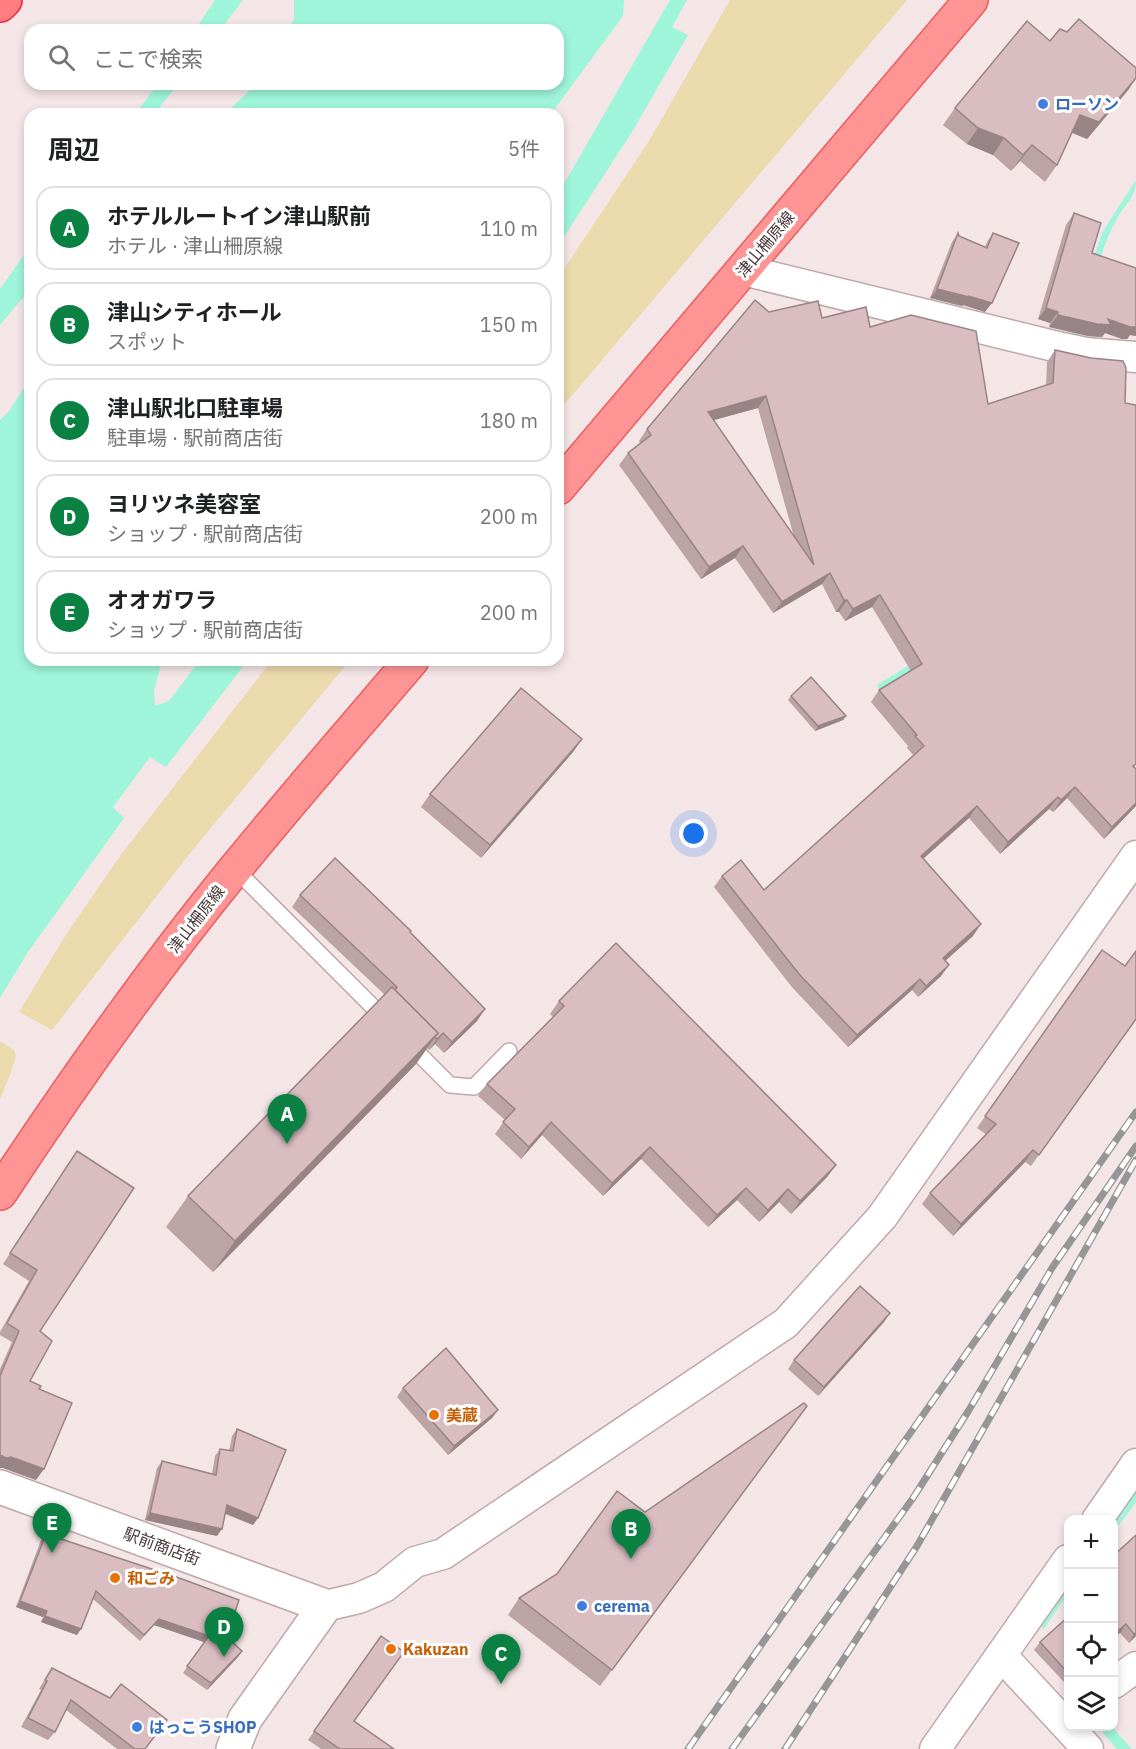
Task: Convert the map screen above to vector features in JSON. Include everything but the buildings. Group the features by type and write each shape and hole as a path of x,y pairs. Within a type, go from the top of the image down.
{"highway":[{"path":"0,5 5,0"}],"main road":[{"name":"津山柵原線","path":"564,481 970,0"},
{"name":"津山柵原線","path":"0,1193 132,1001 235,869 407,666"}],"street":[{"path":"743,270 1074,350 1136,357"},
{"path":"233,1749 245,1719 325,1606 359,1598 384,1587 415,1562 443,1554 786,1323 882,1217 1136,856"},
{"path":"1100,1515 1136,1464"},
{"name":"駅前商店街","path":"0,1486 325,1606"},
{"path":"935,1749 1064,1566"},
{"path":"1001,1655 1064,1717"},
{"path":"1118,1680 1136,1667"},
{"path":"1075,1731 1088,1749"}],"lane":[{"path":"235,869 450,1085 474,1087 509,1051"}],"shaded area":[{"path":"215,0 243,0 225,24 199,24"},
{"path":"294,0 624,0 623,16 555,108 231,108 250,90 564,90 564,24 292,24 294,18"},
{"path":"670,0 687,0 672,27 688,35 632,132 564,237 564,184"},
{"path":"730,0 907,0 564,405 564,269 649,141"},
{"path":"153,90 173,90 159,108 140,108"},
{"path":"1136,180 1132,196 1118,217 1105,244 1079,338 1072,335 1090,267 1103,231"},
{"path":"24,255 24,296 0,325 0,289"},
{"path":"24,387 24,666 160,666 154,691 155,706 169,701 195,666 243,666 166,767 150,757 113,807 124,818 28,952 0,998 0,420 9,411"},
{"path":"978,623 981,630 880,690 877,685"},
{"path":"267,666 345,666 191,852 52,1030 19,1012 67,933 120,856"},
{"path":"0,1041 14,1050 16,1056 0,1099"},
{"path":"1136,1485 1136,1502 1118,1527 1117,1515"},
{"path":"1064,1587 1064,1599 1044,1629 1038,1624"},
{"path":"1116,1731 1132,1749 1117,1749 1102,1732"}],"railway":[{"path":"688,1749 1136,1112"},
{"path":"732,1749 913,1498 969,1410 1052,1268 1136,1146"},
{"path":"785,1749 917,1546 1136,1160"}],"place":[{"name":"ローソン","path":"1043,104"},
{"name":"ホテルルートイン津山駅前","path":"287,1144"},
{"name":"美蔵","path":"434,1415"},
{"name":"オオガワラ","path":"52,1553"},
{"name":"津山シティホール","path":"631,1559"},
{"name":"和ごみ","path":"115,1578"},
{"name":"cerema","path":"582,1606"},
{"name":"Kakuzan","path":"391,1649"},
{"name":"ヨリツネ美容室","path":"224,1657"},
{"name":"津山駅北口駐車場","path":"501,1684"},
{"name":"はっこうSHOP","path":"137,1727"}]}
